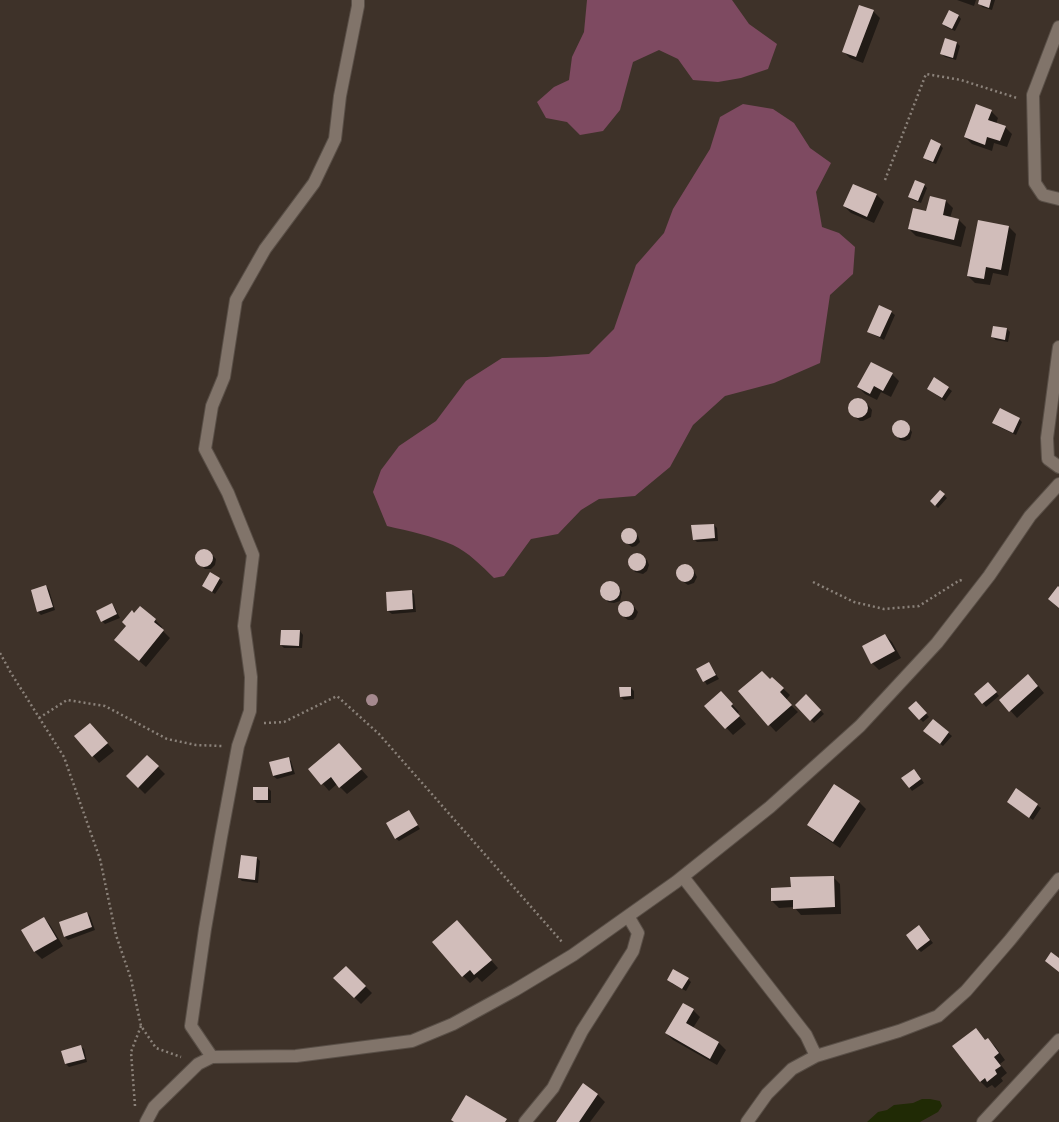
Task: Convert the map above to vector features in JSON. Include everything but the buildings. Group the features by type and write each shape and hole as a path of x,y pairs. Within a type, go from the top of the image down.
{"street":[{"path":"212,1057 191,1026 205,929 238,746 250,711 251,677 244,626 253,555 228,494 205,449 212,406 224,377 236,300 265,249 314,183 334,139 340,96 358,0"},
{"path":"1059,27 1033,95 1035,183 1043,195 1059,200"},
{"path":"1059,347 1047,438 1048,459 1059,467"},
{"path":"146,1122 154,1107 198,1064 212,1057 296,1056 412,1041 460,1021 573,955 683,877 770,807 860,726 937,643 980,588 1030,516 1059,484"},
{"path":"683,877 806,1035 816,1056"},
{"path":"747,1122 767,1094 792,1070 816,1056 899,1031 938,1016 974,981 1010,940 1059,879"},
{"path":"525,1122 553,1088 582,1031 633,951 638,933 628,916"},
{"path":"983,1122 1059,1040"}],"path":[{"path":"885,180 926,74 961,80 1033,103"},
{"path":"813,582 854,602 884,609 919,606 960,580 980,588"},
{"path":"0,653 64,757 100,859 116,934 131,979 141,1026 156,1048 198,1064"},
{"path":"246,723 284,722 337,696 379,734 573,955"},
{"path":"40,718 67,700 105,706 167,739 196,744 238,746"},
{"path":"135,1108 132,1052 141,1026"}],"shaded area":[{"path":"587,0 732,0 749,24 777,44 768,69 741,78 718,82 693,80 678,59 659,50 633,62 620,110 603,131 580,135 567,122 546,118 537,102 554,87 569,80 572,57 584,32"},
{"path":"743,104 773,109 794,123 810,148 831,163 816,192 822,227 839,233 855,247 853,274 830,295 820,363 774,383 725,396 693,425 670,467 635,496 599,499 581,510 558,534 531,539 504,576 494,578 469,555 453,545 429,536 387,526 373,492 381,470 399,446 436,421 466,381 502,358 589,354 614,329 636,265 664,233 673,209 710,149 720,117"},
{"path":"922,1099 940,1101 942,1106 938,1112 920,1122 867,1122 878,1112 887,1110 894,1105 913,1103"}]}
